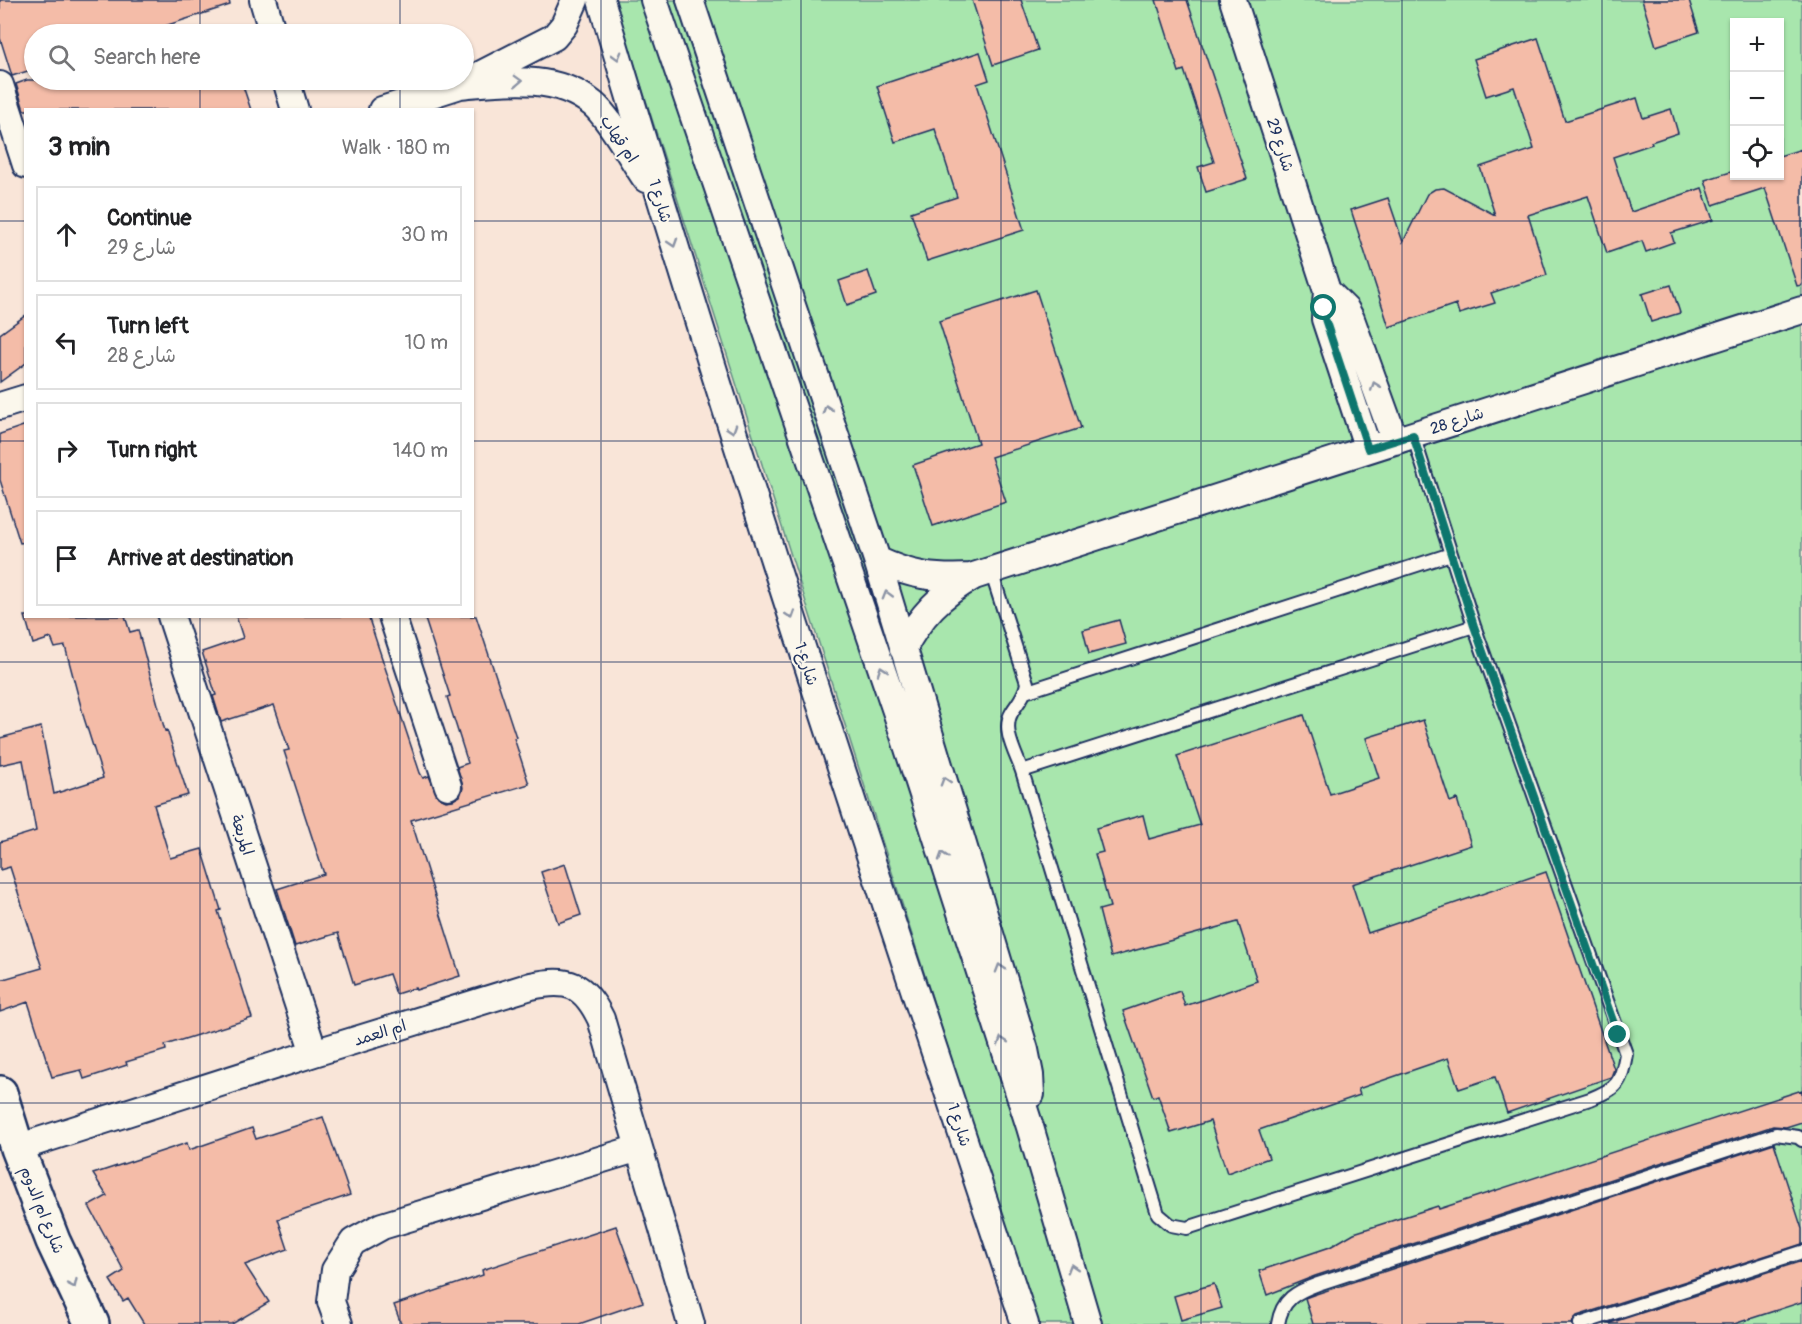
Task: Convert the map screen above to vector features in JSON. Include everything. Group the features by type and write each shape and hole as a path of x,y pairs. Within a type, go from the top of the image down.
{"street":[{"path":"263,0 270,24"},
{"name":"ام قهاب","path":"474,78 554,37 564,25 575,0"},
{"name":"شارع 1","path":"601,0 660,201 817,697 1025,1324"},
{"path":"654,0 897,714 1030,1127 1088,1324"},
{"path":"690,0 923,706 1025,1050 1030,1075 1030,1127"},
{"name":"شارع 29","path":"1233,0 1326,291 1325,319 1368,449"},
{"name":"ام قهاب","path":"474,84 525,80 551,84 572,91 593,104 660,201"},
{"path":"0,85 24,159"},
{"path":"289,90 294,108"},
{"name":"ام قهاب","path":"388,108 444,90"},
{"name":"شارع 29","path":"1326,291 1346,310 1404,438"},
{"name":"شارع 28","path":"903,650 912,631 932,606 956,586 982,574 1802,310"},
{"path":"0,406 24,399"},
{"name":"شارع 28","path":"877,561 900,571 924,577 982,574"},
{"name":"المربعة","path":"172,618 314,1053"},
{"path":"393,618 448,786"},
{"name":"ام العمد","path":"17,1148 531,986 553,981 574,986 592,1000 601,1019 691,1324"},
{"name":"شارع ام الدوم","path":"0,1093 17,1148 53,1241 92,1324"},
{"path":"339,1324 331,1302 335,1270 353,1242 382,1226 639,1148"}],"lane":[{"path":"982,574 1025,675 1025,692 1008,719 1010,740 1022,771 1158,1214 1171,1225 1187,1228 1590,1099 1610,1091 1623,1075 1626,1054 1474,626 1451,554 1404,438"},
{"path":"1025,692 1451,554"},
{"path":"1022,771 1474,626"},
{"path":"1278,1324 1280,1312 1295,1293 1318,1284 1776,1134 1798,1137 1802,1140"},
{"path":"1580,1324 1802,1252"}],"green space":[{"path":"614,0 1802,0 1802,1324 1036,1324"}],"building":[{"path":"0,0 229,0 230,5 171,24 24,24 24,72 12,76 0,38"},
{"path":"972,0 1021,0 1038,50 993,65"},
{"path":"1156,0 1187,0 1247,179 1206,192 1198,167 1214,162 1184,70 1179,72"},
{"path":"1642,0 1689,0 1699,32 1656,46"},
{"path":"1538,38 1565,121 1637,98 1643,118 1671,109 1678,133 1613,157 1631,212 1702,188 1713,220 1671,233 1674,242 1646,252 1642,241 1607,253 1588,196 1528,215 1547,275 1491,293 1495,303 1459,314 1456,304 1389,327 1351,210 1388,198 1403,242 1427,194 1435,189 1444,188 1495,215 1480,167 1534,149 1514,87 1486,96 1474,59"},
{"path":"980,52 989,80 977,84 1024,230 927,261 911,212 957,197 935,129 895,142 877,86"},
{"path":"24,81 24,90 244,90 250,108 24,108 24,110 16,84"},
{"path":"1802,149 1802,285 1797,286 1765,188 1713,205 1705,180 1730,172 1730,180 1784,180 1784,154"},
{"path":"868,271 876,295 847,305 839,281"},
{"path":"1671,285 1680,313 1651,322 1642,294"},
{"path":"1036,290 1081,428 991,457 1006,502 933,526 913,465 978,443 939,321"},
{"path":"24,316 24,364 0,382 0,334"},
{"path":"24,426 24,542 20,543 0,480 0,434"},
{"path":"476,616 529,784 411,820 460,976 396,994 389,974 354,985 338,933 295,946 277,889 324,874 284,751 289,750 274,705 221,722 213,696 216,695 202,652 243,638 237,618 369,618 420,773 423,778 429,776 438,797 446,801 460,796 463,788 457,767 468,763 447,697 450,696 425,618 474,618"},
{"path":"26,618 126,618 130,632 138,630 165,731 167,730 188,795 154,805 170,858 202,849 221,910 218,911 252,1018 165,1045 166,1050 126,1062 127,1065 84,1079 81,1070 52,1077 28,1002 0,1012 0,980 42,968 10,867 0,870 0,842 36,831 23,760 0,765 0,738 41,727 54,794 103,778 65,646 55,648 51,638 33,644"},
{"path":"1119,620 1126,644 1089,654 1083,630"},
{"path":"1304,715 1330,794 1379,778 1366,738 1423,720 1450,802 1457,799 1471,845 1352,884 1368,933 1546,872 1614,1069 1611,1077 1507,1113 1495,1077 1459,1089 1448,1058 1358,1089 1360,1095 1259,1130 1269,1158 1227,1173 1210,1121 1171,1133 1158,1095 1153,1097 1123,1011 1180,991 1185,1006 1257,981 1238,922 1111,957 1099,910 1110,907 1095,854 1103,852 1096,828 1143,815 1149,839 1200,825 1177,756"},
{"path":"565,864 581,915 558,923 541,872"},
{"path":"1802,1090 1802,1122 1786,1127 1773,1126 1315,1276 1267,1295 1259,1271 1330,1247 1354,1233 1438,1206 1439,1209"},
{"path":"323,1117 350,1195 278,1219 288,1249 245,1265 269,1302 232,1324 144,1324 128,1298 123,1301 110,1280 124,1271 89,1206 107,1196 93,1174 187,1143 189,1150 252,1128 256,1139"},
{"path":"1774,1143 1802,1229 1802,1244 1577,1316 1572,1324 1313,1324 1305,1298"},
{"path":"616,1226 643,1302 579,1324 401,1324 394,1305 483,1275 482,1270"},
{"path":"1802,1261 1802,1302 1734,1324 1607,1324"},
{"path":"1214,1284 1222,1308 1181,1320 1174,1296"}],"route":[{"path":"1324,308 1325,319 1368,449 1413,435 1474,626 1618,1035"}]}
